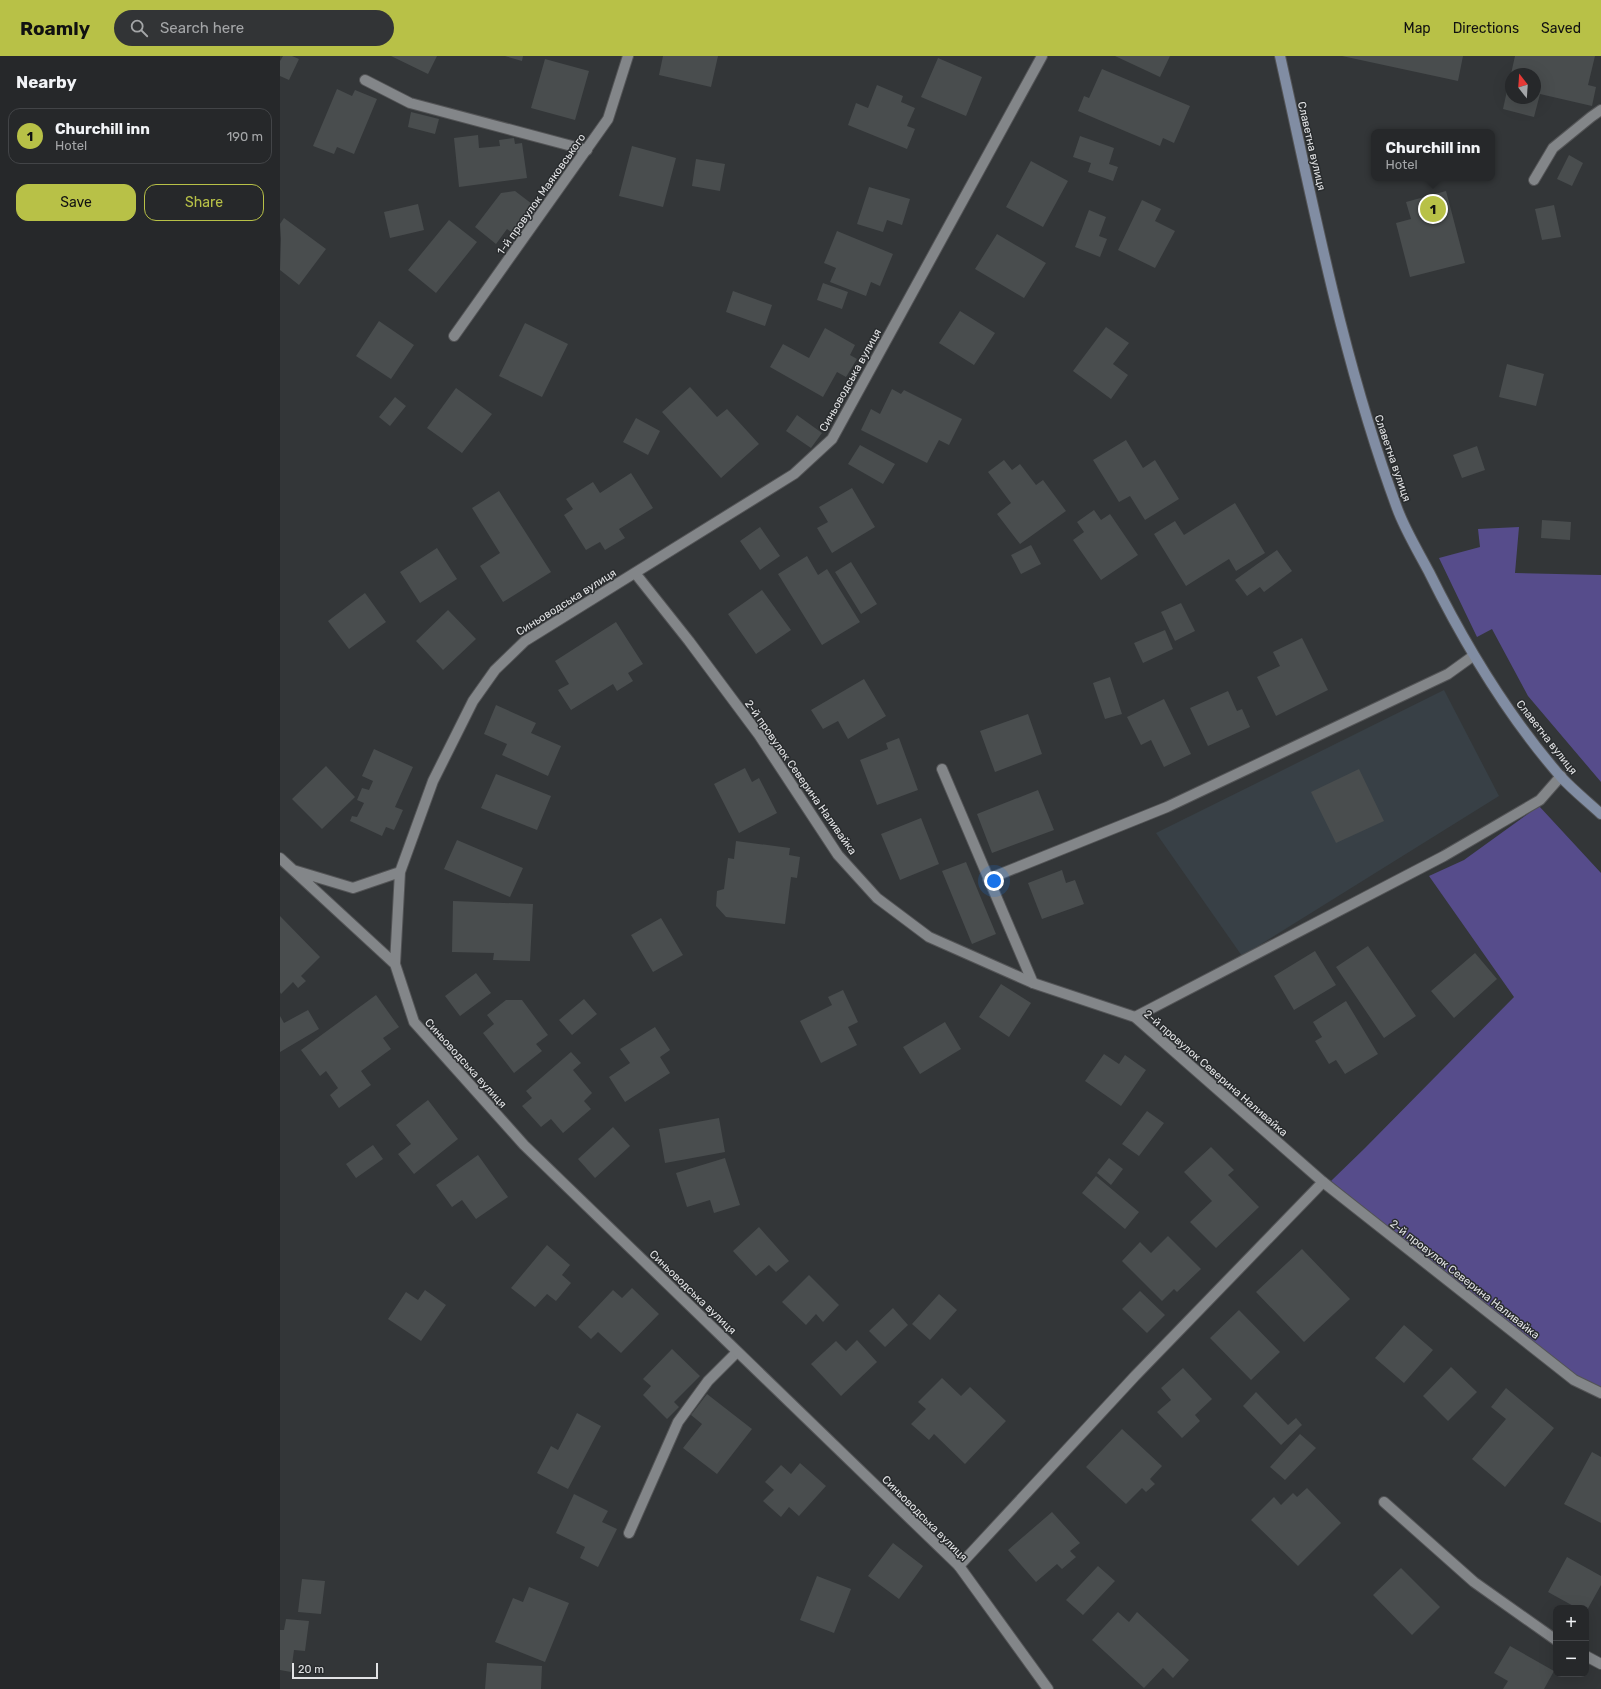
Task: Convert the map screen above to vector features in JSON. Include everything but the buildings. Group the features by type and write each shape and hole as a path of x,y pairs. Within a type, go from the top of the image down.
{"main road":[{"name":"Славетна вулиця","path":"1280,56 1329,274 1366,417 1398,511 1450,616 1473,656 1512,714 1561,776 1601,814"}],"street":[{"name":"1-й провулок Маяковського","path":"454,336 608,119 628,56"},
{"name":"Синьоводська вулиця","path":"1042,56 832,439 794,474 525,641 495,670 473,701 433,781 400,872 395,964 414,1022 524,1145 958,1566 1048,1689"},
{"path":"365,80 410,103 587,150"},
{"path":"1534,180 1553,148 1601,110"},
{"name":"2-й провулок Северина Наливайка","path":"635,573 689,641 760,735 838,855 877,898 929,937 1032,984 1135,1017 1323,1182 1574,1380 1601,1394"},
{"path":"988,879 1167,807 1448,674 1473,656"},
{"path":"942,769 1032,984"},
{"path":"1135,1017 1444,856 1540,800 1561,776"},
{"path":"280,858 395,964"},
{"path":"280,866 353,888 400,872"},
{"path":"958,1566 1135,1376 1323,1182"},
{"path":"629,1533 678,1422 708,1381 737,1352"},
{"path":"1384,1502 1474,1582 1553,1638"},
{"path":"1589,1658 1601,1664"}],"shaded area":[{"path":"1519,527 1515,573 1601,575 1601,782 1528,696 1492,629 1477,637 1439,558 1480,547 1478,529"},
{"path":"1444,690 1499,796 1242,956 1156,833"},
{"path":"1539,806 1601,873 1601,1389 1576,1377 1331,1181 1514,997 1429,876 1464,860"}],"place":[{"name":"Churchill inn","path":"1433,209"}]}
